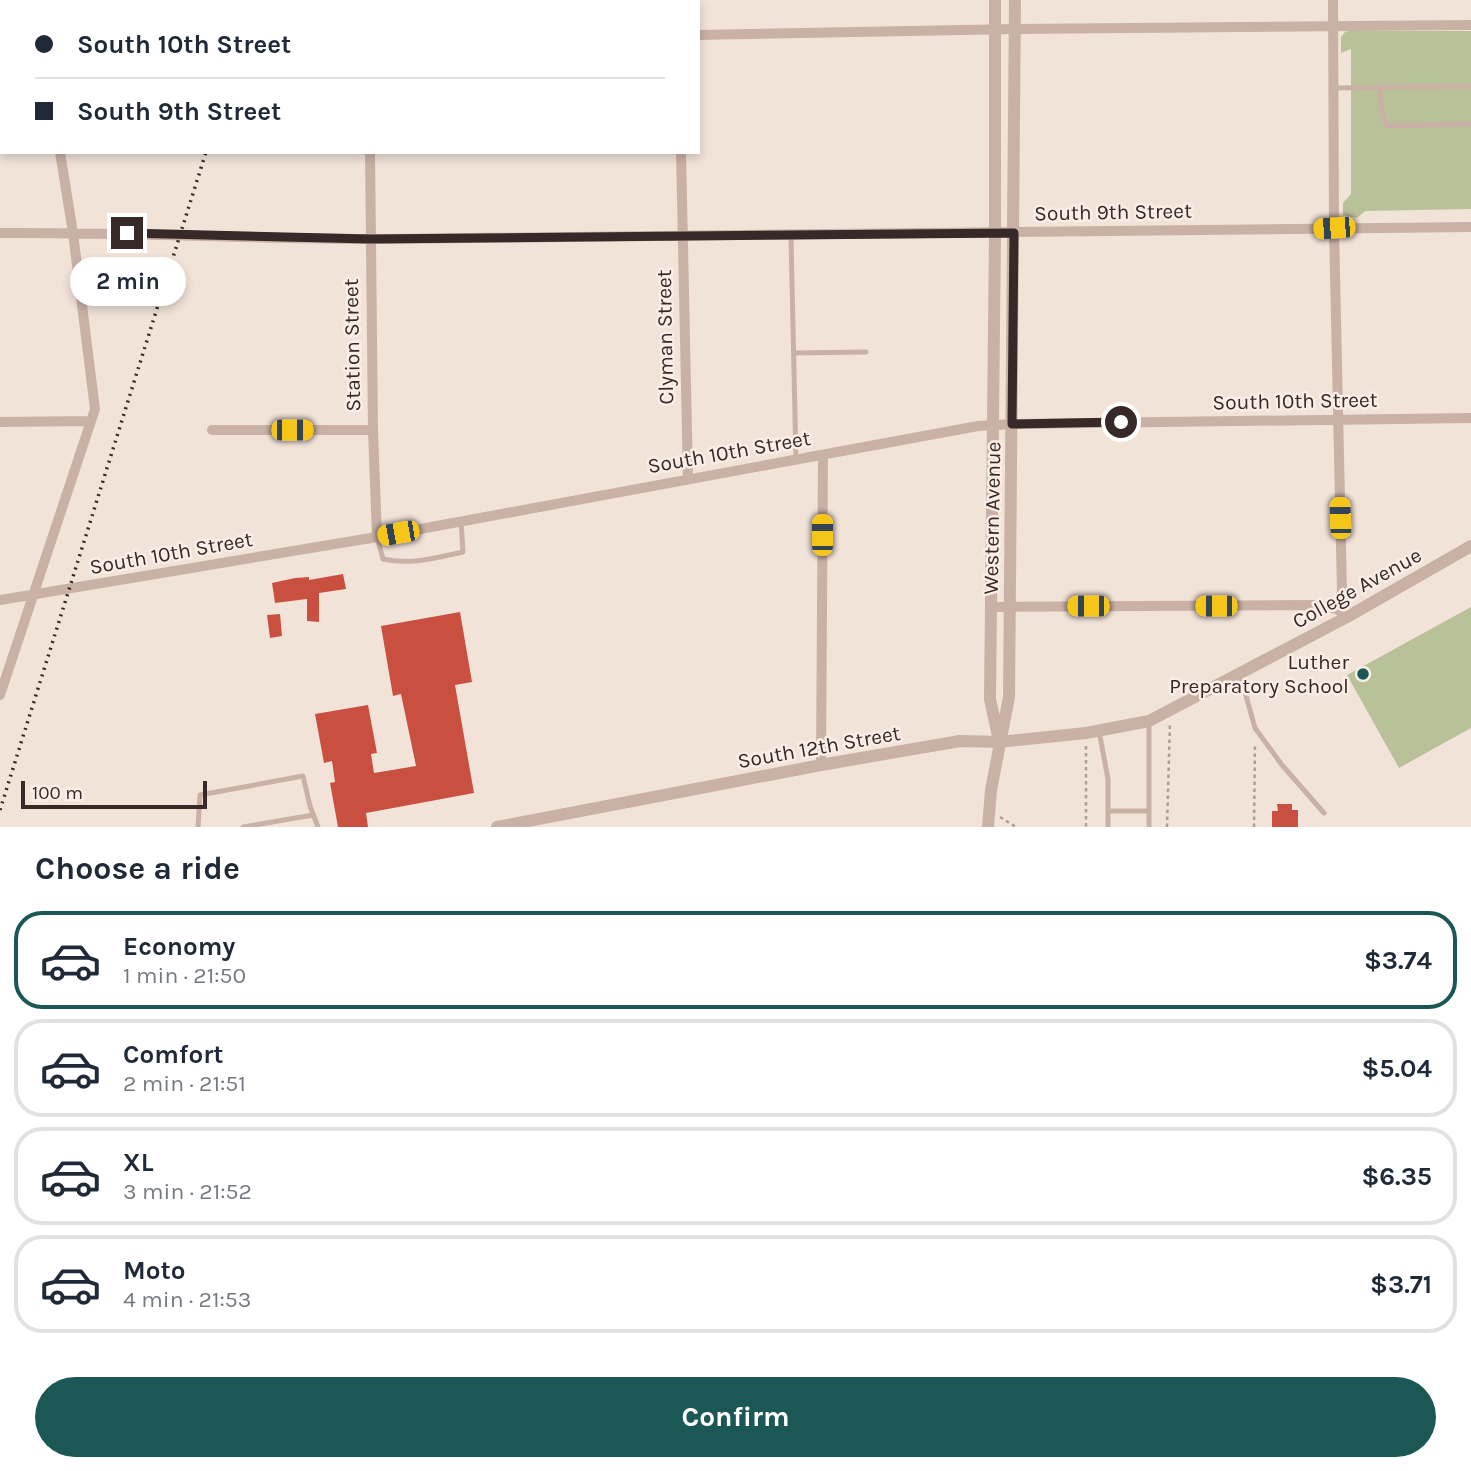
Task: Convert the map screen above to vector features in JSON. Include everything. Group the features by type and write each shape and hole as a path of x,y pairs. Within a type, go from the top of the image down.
{"street":[{"name":"Western Avenue","path":"995,0 990,699 999,742"},
{"name":"Western Avenue","path":"988,827 991,790 1009,697 1015,0"},
{"path":"991,607 1319,605 1342,613 1334,228 1333,0"},
{"path":"700,35 995,29 1471,25"},
{"path":"0,695 95,409 60,154"},
{"name":"Station Street","path":"370,154 377,537"},
{"name":"Clyman Street","path":"681,154 688,479"},
{"name":"South 9th Street","path":"0,233 370,239 682,238 1471,227"},
{"name":"South 10th Street","path":"0,600 377,537 992,425 1471,418"},
{"path":"0,422 90,421"},
{"path":"212,430 373,430"},
{"path":"821,765 823,455"},
{"name":"College Avenue","path":"1149,721 1240,674 1342,613 1471,546"},
{"name":"South 12th Street","path":"497,827 960,741 999,742 1092,732 1149,721"}],"lane":[{"path":"1334,88 1471,86"},
{"path":"1380,87 1382,113 1387,126 1471,124"},
{"path":"791,237 796,460"},
{"path":"794,353 866,352"},
{"path":"377,537 383,559 401,563 430,559 463,552 461,521"},
{"path":"1240,674 1255,728 1282,765 1324,813"},
{"path":"1149,721 1149,827"},
{"path":"1092,732 1108,779 1108,827"},
{"path":"198,827 200,795 303,776 318,827"},
{"path":"1108,811 1149,811"},
{"path":"243,827 313,816"}],"path":[{"path":"1167,827 1170,711"},
{"path":"1254,827 1255,728"},
{"path":"1086,827 1092,732"}],"green space":[{"path":"1350,31 1471,31 1471,209 1365,211 1357,218 1343,215 1343,203 1351,194 1351,49 1341,53 1341,37"},
{"path":"1471,607 1471,728 1399,768 1347,675"}],"building":[{"path":"343,574 346,589 319,593 319,622 307,621 307,599 275,603 272,583"},
{"path":"460,612 472,682 455,685 474,793 366,813 368,827 338,827 330,783 335,782 332,761 324,763 315,714 368,705 377,753 371,754 374,773 416,766 401,694 393,696 381,626"},
{"path":"280,614 282,636 270,638 267,615"},
{"path":"1277,804 1292,804 1292,810 1298,810 1298,827 1272,827 1272,811 1278,811"}],"railway":[{"path":"0,810 205,154"}],"place":[{"name":"Luther Preparatory School","path":"1363,674"}],"route":[{"path":"127,233 370,239 1014,233 1012,424 1121,422"}]}
